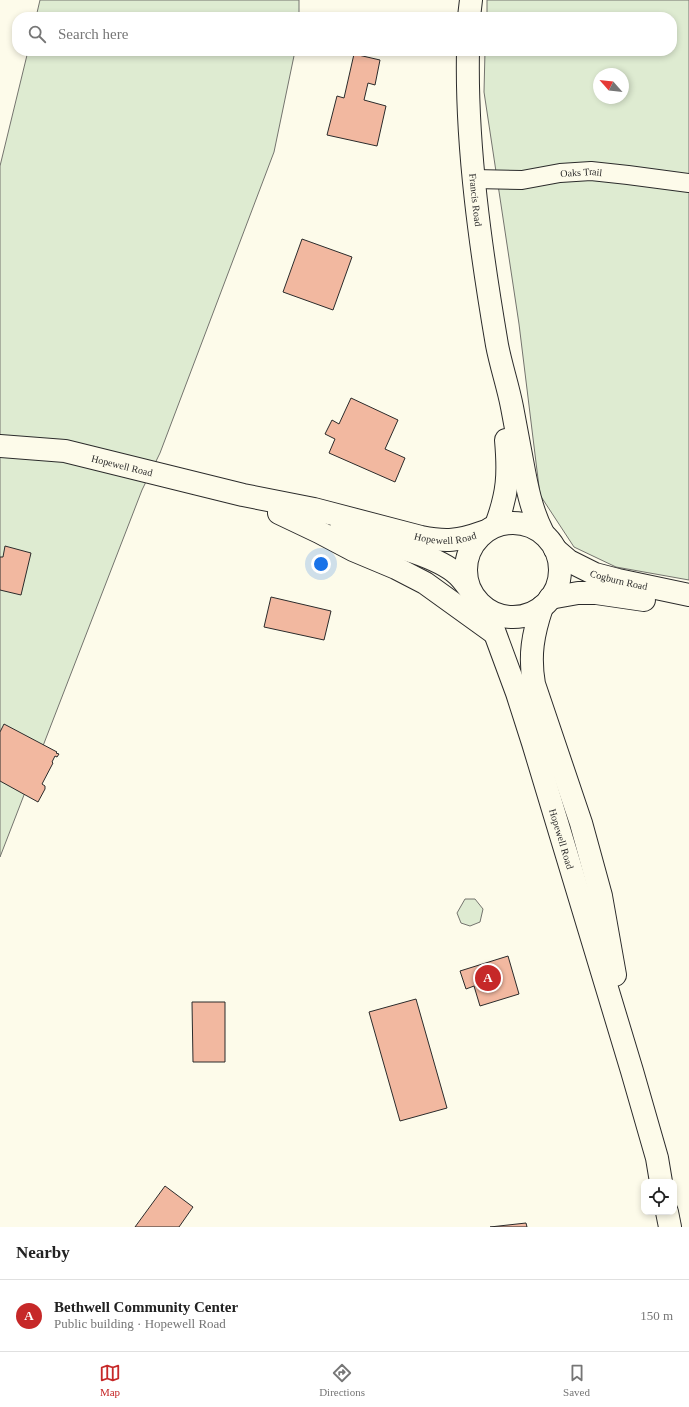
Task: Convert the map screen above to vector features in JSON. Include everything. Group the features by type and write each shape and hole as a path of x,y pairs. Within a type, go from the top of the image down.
{"street":[{"path":"469,12 470,0"},
{"name":"Francis Road","path":"468,56 469,108 474,179 482,247 497,347 500,397 508,469 506,496 490,529"},
{"name":"Oaks Trail","path":"474,179 522,180 560,173 591,171 689,183"},
{"name":"Francis Road","path":"497,347 510,400 528,495 536,519 549,541"},
{"name":"Hopewell Road","path":"0,446 65,451 243,496 314,509 420,537 437,540 450,541 464,539 490,529"},
{"name":"Hopewell Road","path":"243,496 279,513 428,557 450,569 458,575 468,587"},
{"path":"279,513 320,532 353,550 396,568 425,583 495,633"},
{"path":"513,522 528,525 549,541 559,561 560,574 556,587 546,602 529,614 514,617 499,615 486,609 475,599 468,587 465,572 467,557 473,544 490,529 513,522"},
{"name":"Cogburn Road","path":"549,541 570,561 595,574 689,595"},
{"name":"Cogburn Road","path":"546,602 578,593 596,593 689,606"},
{"name":"Hopewell Road","path":"546,602 534,632 531,665 534,684 581,823 601,896 632,1071"},
{"name":"Hopewell Road","path":"486,609 517,693 533,742 632,1071 657,1158 660,1179"},
{"path":"668,1215 670,1227"}],"green space":[{"path":"40,0 299,0 299,12 37,12"},
{"path":"487,0 689,0 689,580 616,567 574,547 540,495 519,324 484,92 485,56 677,56 677,12 487,12"},
{"path":"27,56 294,56 274,152 160,453 142,490 0,857 0,166"},
{"path":"465,899 475,899 483,909 480,922 470,926 461,923 457,913"}],"building":[{"path":"354,56 363,56 380,60 375,85 368,83 364,100 386,106 377,146 327,135 337,96 344,98"},
{"path":"302,239 352,257 333,310 283,292"},
{"path":"351,398 398,420 385,449 405,458 395,482 329,453 335,439 325,434 332,420 339,424"},
{"path":"5,546 31,553 21,595 0,590 0,557 3,557"},
{"path":"271,597 331,611 324,640 264,627"},
{"path":"4,724 59,754 57,757 55,756 42,784 45,786 45,789 38,802 0,781 0,732"},
{"path":"508,956 519,994 480,1006 474,986 466,989 460,971"},
{"path":"416,999 447,1108 400,1121 369,1012"},
{"path":"192,1002 225,1002 225,1062 193,1062"},
{"path":"165,1186 193,1207 179,1227 135,1227"},
{"path":"526,1223 527,1227 490,1227"}],"place":[{"name":"Bethwell Community Center","path":"488,978"}]}
